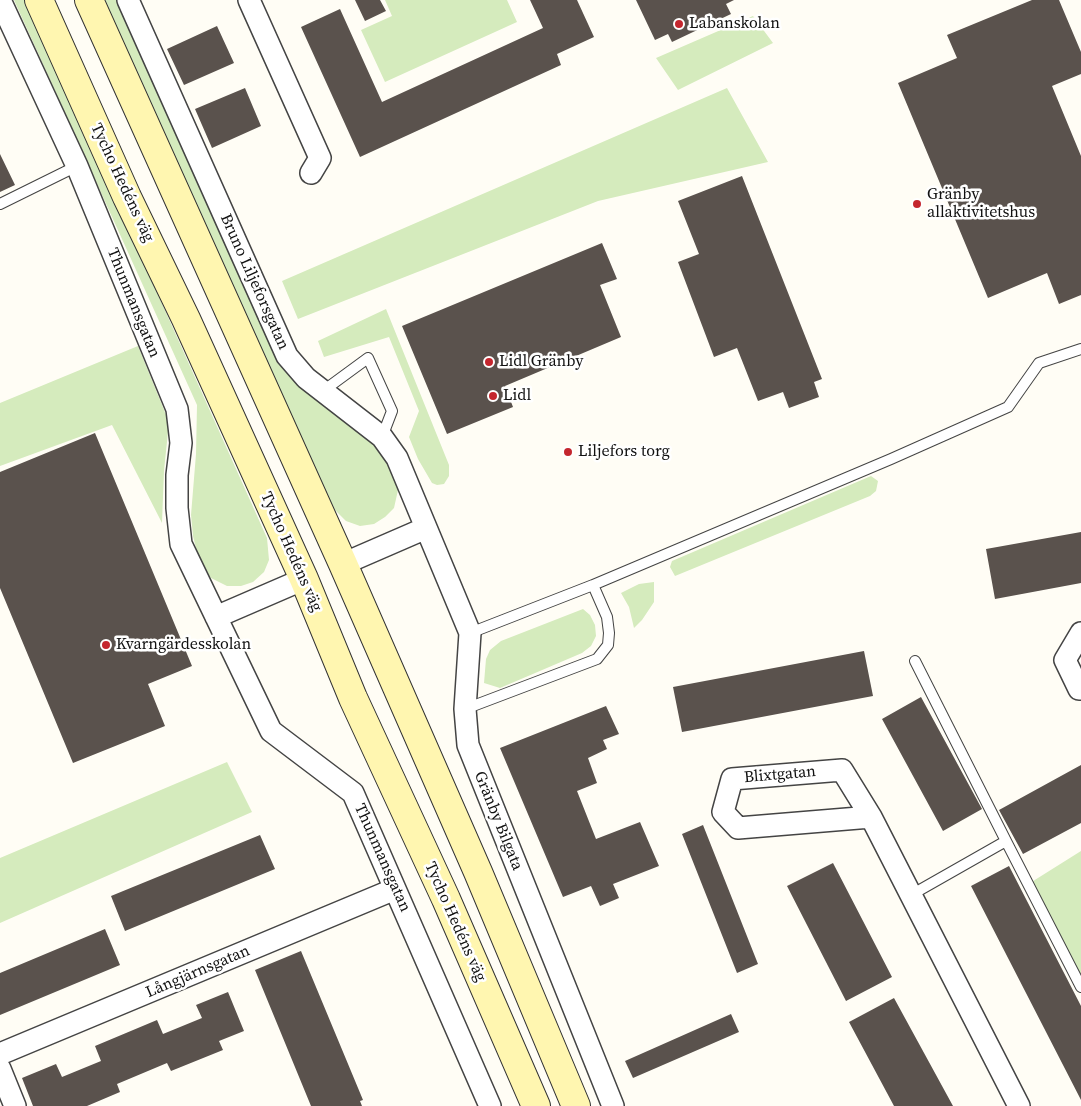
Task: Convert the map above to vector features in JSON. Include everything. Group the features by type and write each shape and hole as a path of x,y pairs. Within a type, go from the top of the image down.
{"main road":[{"name":"Tycho Hedéns väg","path":"39,0 127,197 186,319 304,579 353,698 446,899 536,1106"},
{"path":"89,0 478,872 576,1106"}],"street":[{"name":"Thunmansgatan","path":"0,0 77,166 176,409 181,443 176,475 181,544 271,731 353,792 490,1106"},
{"name":"Bruno Liljeforsgatan","path":"128,0 287,356 306,378 382,437 397,458 426,528"},
{"path":"250,0 320,158 311,172"},
{"path":"342,564 426,528"},
{"name":"Gränby Bilgata","path":"426,528 470,633 465,709 468,745 613,1106"},
{"path":"216,617 304,579"},
{"path":"1081,633 1066,660 1079,689 1081,689"},
{"name":"Blixtgatan","path":"871,817 738,828 723,812 732,779 842,770 871,817 1019,1106"},
{"name":"Långjärnsgatan","path":"0,1054 395,888"},
{"path":"0,1069 15,1106"}],"lane":[{"path":"0,204 77,166"},
{"path":"470,633 593,585 891,459 1008,407 1039,364 1081,349"},
{"path":"323,391 368,358 392,411 382,437"},
{"path":"465,709 597,659 608,645 610,633 606,617 593,585"},
{"path":"915,661 1081,988"},
{"path":"910,895 1006,841"}],"green space":[{"path":"14,0 26,0 267,538 269,560 264,572 253,582 241,586 227,586 211,578 198,556 193,536 191,515 196,454 197,405"},
{"path":"103,0 116,0 222,236 285,370 379,448 396,479 398,490 394,508 374,524 360,526 346,521 331,506"},
{"path":"385,0 507,0 517,22 385,82 361,30 392,16"},
{"path":"753,16 773,43 678,90 656,58"},
{"path":"727,88 768,162 598,201 298,319 282,281"},
{"path":"386,309 449,465 449,476 444,484 437,485 432,483 418,459 409,437 419,411 389,337 324,357 318,341"},
{"path":"138,346 169,422 164,471 162,523 112,425 0,466 0,403"},
{"path":"871,476 878,481 876,491 870,496 675,576 670,567 672,561"},
{"path":"654,582 654,602 634,628 629,607 621,593 639,584"},
{"path":"583,609 590,615 595,625 596,636 591,646 582,653 500,688 484,683 486,659 490,650 501,641"},
{"path":"227,762 252,812 0,923 0,858"},
{"path":"1081,851 1081,980 1030,883"}],"building":[{"path":"355,0 380,0 386,11 365,21"},
{"path":"530,0 577,0 594,37 557,54 561,65 360,157 301,27 340,9 382,102 543,28"},
{"name":"Labanskolan","path":"636,0 734,0 726,4 731,14 672,42 668,34 655,40"},
{"name":"Gränby allaktivitetshus","path":"1032,0 1059,0 1081,52 1081,74 1052,86 1081,156 1081,295 1059,304 1047,273 988,298 898,83 957,58 947,35"},
{"path":"217,26 234,63 184,85 167,49"},
{"path":"245,88 261,126 212,148 195,109"},
{"path":"0,154 15,185 0,192"},
{"path":"742,176 822,379 814,382 819,397 789,408 783,392 758,401 737,348 714,357 678,262 699,254 678,201"},
{"name":"Lidl Gränby","path":"602,243 617,279 600,285 621,337 505,386 513,407 447,434 402,326"},
{"path":"95,433 192,666 148,684 165,726 73,763 0,588 0,472"},
{"path":"1081,532 1081,583 995,599 986,549"},
{"path":"864,651 873,696 682,732 673,687"},
{"path":"921,697 982,809 943,831 882,719"},
{"path":"606,706 619,734 603,740 607,749 588,758 597,783 577,791 596,839 640,822 659,866 613,884 619,898 600,906 591,886 563,897 500,748"},
{"path":"1081,765 1081,823 1023,854 999,810"},
{"path":"703,825 758,964 737,973 682,834"},
{"path":"260,835 275,869 125,931 111,896"},
{"path":"833,863 892,977 846,1001 787,886"},
{"path":"1009,866 1081,1006 1081,1100 971,886"},
{"path":"105,929 120,965 0,1015 0,973"},
{"path":"301,951 363,1100 360,1101 362,1106 311,1106 255,970"},
{"path":"228,992 244,1031 219,1041 223,1050 171,1071 167,1063 117,1084 120,1092 87,1106 33,1106 22,1078 56,1064 62,1077 101,1061 95,1046 157,1020 163,1034 202,1018 196,1005"},
{"path":"894,998 953,1106 894,1106 849,1022"},
{"path":"731,1014 739,1032 633,1078 625,1061"}],"place":[{"name":"Labanskolan","path":"679,24"},
{"name":"Gränby allaktivitetshus","path":"917,204"},
{"name":"Lidl Gränby","path":"489,362"},
{"name":"Lidl","path":"493,396"},
{"name":"Liljefors torg","path":"568,452"},
{"name":"Kvarngärdesskolan","path":"106,645"}]}
